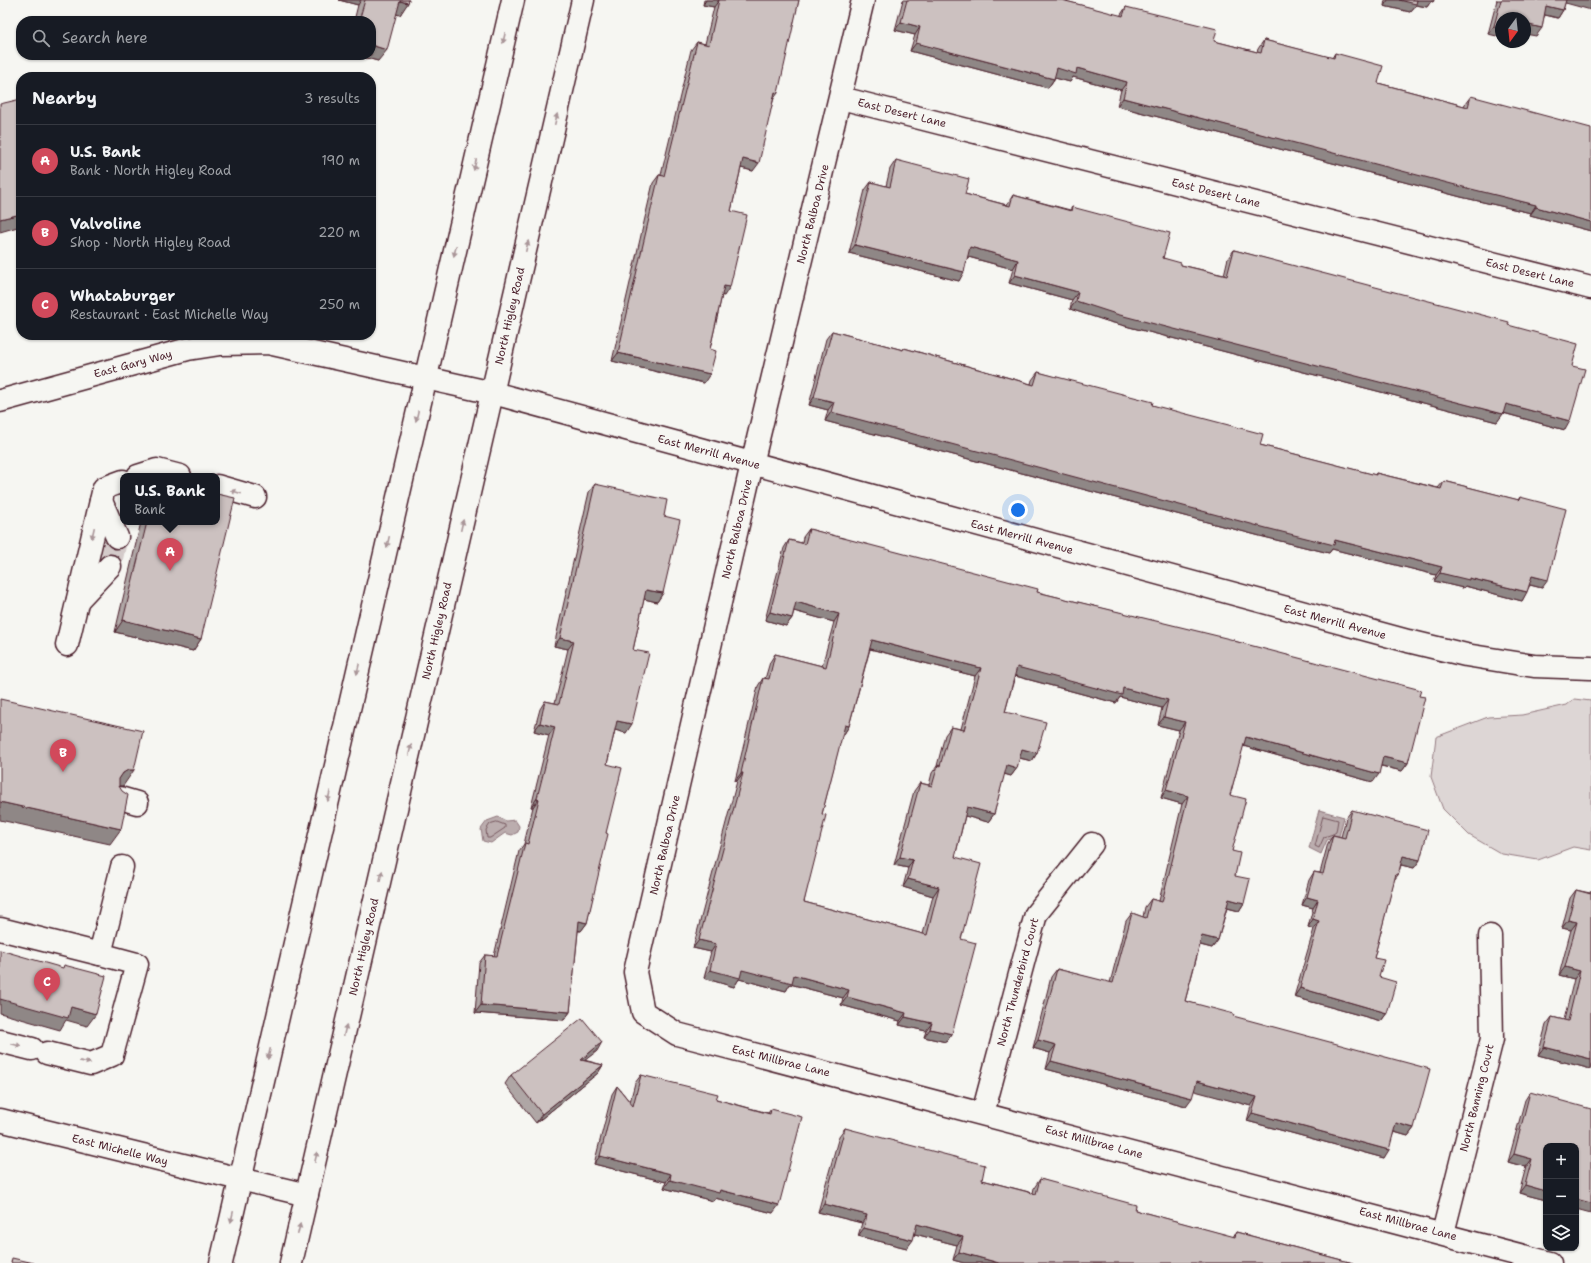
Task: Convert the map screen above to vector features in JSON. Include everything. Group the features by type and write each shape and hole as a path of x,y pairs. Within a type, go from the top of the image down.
{"street":[{"path":"221,1263 513,0"},
{"name":"North Higley Road","path":"291,1263 583,0"},
{"name":"North Balboa Drive","path":"643,1012 635,972 752,464 841,98 863,0"},
{"name":"East Desert Lane","path":"841,98 1591,288"},
{"name":"East Gary Way","path":"0,401 188,349 220,344 268,343 457,385"},
{"name":"East Merrill Avenue","path":"457,385 493,393 1408,641 1466,655 1534,666 1591,668"},
{"path":"148,473 157,470 168,473"},
{"path":"67,645 104,488 120,482"},
{"path":"220,487 255,497"},
{"path":"101,500 117,537"},
{"path":"78,601 110,566"},
{"name":"North Thunderbird Court","path":"983,1113 1036,914 1092,844"},
{"path":"100,954 122,867"},
{"path":"0,929 137,964 112,1055 91,1064 0,1041"},
{"name":"North Banning Court","path":"1443,1234 1492,1039 1490,936"},
{"name":"East Millbrae Lane","path":"643,1012 677,1034 983,1113 1550,1263"},
{"name":"East Michelle Way","path":"0,1120 307,1195"}],"shaded area":[{"path":"1574,699 1591,701 1591,850 1573,847 1538,860 1502,854 1469,835 1443,809 1431,777 1436,737 1488,717 1522,715 1567,705"}],"water":[{"path":"1319,810 1344,817 1339,836 1327,840 1321,854 1309,848"},
{"path":"498,817 506,821 515,820 519,826 518,832 512,835 505,833 491,843 483,841 481,829 487,821"}],"building":[{"path":"365,0 409,0 408,3 400,1 387,50 376,47 376,16 360,16"},
{"path":"719,0 799,0 778,93 775,92 759,163 743,159 731,211 747,215 730,287 724,286 710,349 716,351 710,374 618,353 659,175 664,176 697,42 709,45"},
{"path":"907,0 1062,0 1123,16 1126,7 1217,29 1214,41 1261,53 1264,40 1334,58 1335,53 1383,66 1378,83 1468,107 1471,96 1591,128 1591,222 1536,207 1536,205 1123,98 1127,82 1077,68 1076,74 1057,68 1054,79 916,43 920,27 901,22"},
{"path":"1399,0 1417,0 1416,4"},
{"path":"1501,0 1566,0 1563,10 1546,6 1542,28 1531,25 1531,12 1498,12"},
{"path":"16,100 16,215 0,219 0,104"},
{"path":"896,160 969,179 965,194 1010,206 1013,195 1071,211 1072,207 1170,233 1163,258 1181,263 1181,265 1227,276 1234,250 1509,322 1508,325 1578,344 1572,366 1585,369 1570,421 1506,404 1503,414 1116,314 1076,301 1078,292 1015,275 1018,260 970,247 964,272 855,245 871,182 890,187"},
{"path":"832,331 903,350 904,348 1034,385 1038,372 1153,402 1152,405 1263,434 1260,445 1376,475 1376,473 1441,489 1444,481 1519,500 1520,497 1566,509 1548,580 1532,576 1527,592 1469,578 1469,580 1440,573 1442,567 1335,540 1334,545 1266,528 831,412 834,402 814,397"},
{"path":"595,484 667,500 664,516 680,520 663,593 646,590 633,650 649,653 632,724 617,721 607,764 622,768 606,833 608,834 587,923 579,921 570,1012 481,1005 485,955 497,956 525,843 528,844 539,799 537,798 555,727 540,723 545,701 559,704 574,641 560,638"},
{"path":"220,495 235,498 201,639 123,620 146,525 220,525"},
{"path":"809,529 1038,589 1037,592 1234,640 1421,690 1419,696 1425,697 1408,763 1383,757 1379,774 1246,737 1230,795 1246,799 1232,851 1240,853 1235,876 1250,879 1244,903 1229,899 1218,940 1202,936 1185,1001 1234,1014 1233,1016 1430,1069 1414,1128 1396,1123 1389,1150 1252,1113 1257,1097 1197,1081 1192,1098 1051,1061 1056,1045 1038,1040 1057,969 1113,983 1132,913 1146,918 1151,899 1162,902 1188,796 1166,790 1185,722 1164,717 1168,700 1123,688 1122,695 1017,667 1005,712 1046,722 1037,753 1022,749 1017,768 1007,765 994,814 967,807 955,857 981,864 961,939 976,943 952,1034 930,1029 932,1023 905,1017 906,1013 847,997 849,990 794,975 792,983 742,970 740,978 710,970 716,944 699,940 743,773 741,773 763,678 769,679 775,654 826,667 839,614 796,602 792,618 770,612 789,540 805,544","holes":["872,640 981,668 964,730 951,727 940,766 938,765 932,786 920,783 900,857 913,860 908,879 939,887 927,935 804,902 826,815 822,814 845,725 849,726"]},
{"path":"0,699 143,731 134,770 128,770 123,773 119,779 119,786 122,791 128,795 121,829 0,802"},
{"path":"1352,810 1428,830 1420,860 1403,856 1398,875 1396,874 1374,958 1384,960 1379,977 1396,982 1387,1013 1300,988 1319,921 1313,919 1318,900 1307,897 1314,872 1323,874 1333,835 1345,838"},
{"path":"1576,890 1591,894 1591,1059 1544,1047 1552,1017 1568,1021 1580,971 1565,967 1577,922 1568,920"},
{"path":"0,950 63,968 64,965 106,976 96,1014 71,1007 68,1018 0,999"},
{"path":"582,1018 602,1042 581,1060 603,1065 542,1114 511,1075"},
{"path":"641,1075 718,1094 716,1099 770,1114 771,1109 802,1117 779,1205 720,1190 719,1193 670,1180 671,1174 600,1156 617,1086 633,1106"},
{"path":"1530,1092 1591,1109 1591,1203 1579,1200 1579,1143 1543,1143 1543,1190 1525,1185 1532,1159 1514,1154"},
{"path":"845,1128 985,1165 982,1180 1036,1194 1040,1179 1136,1205 1135,1210 1235,1237 1236,1232 1353,1263 999,1263 959,1252 963,1237 917,1224 913,1240 864,1228 867,1215 824,1204"},
{"path":"12,1258 34,1263 11,1263"}],"tunnel":[{"path":"110,566 117,537"}],"place":[{"name":"U.S. Bank","path":"170,571"},
{"name":"Valvoline","path":"63,772"},
{"name":"Whataburger","path":"47,1001"}]}
